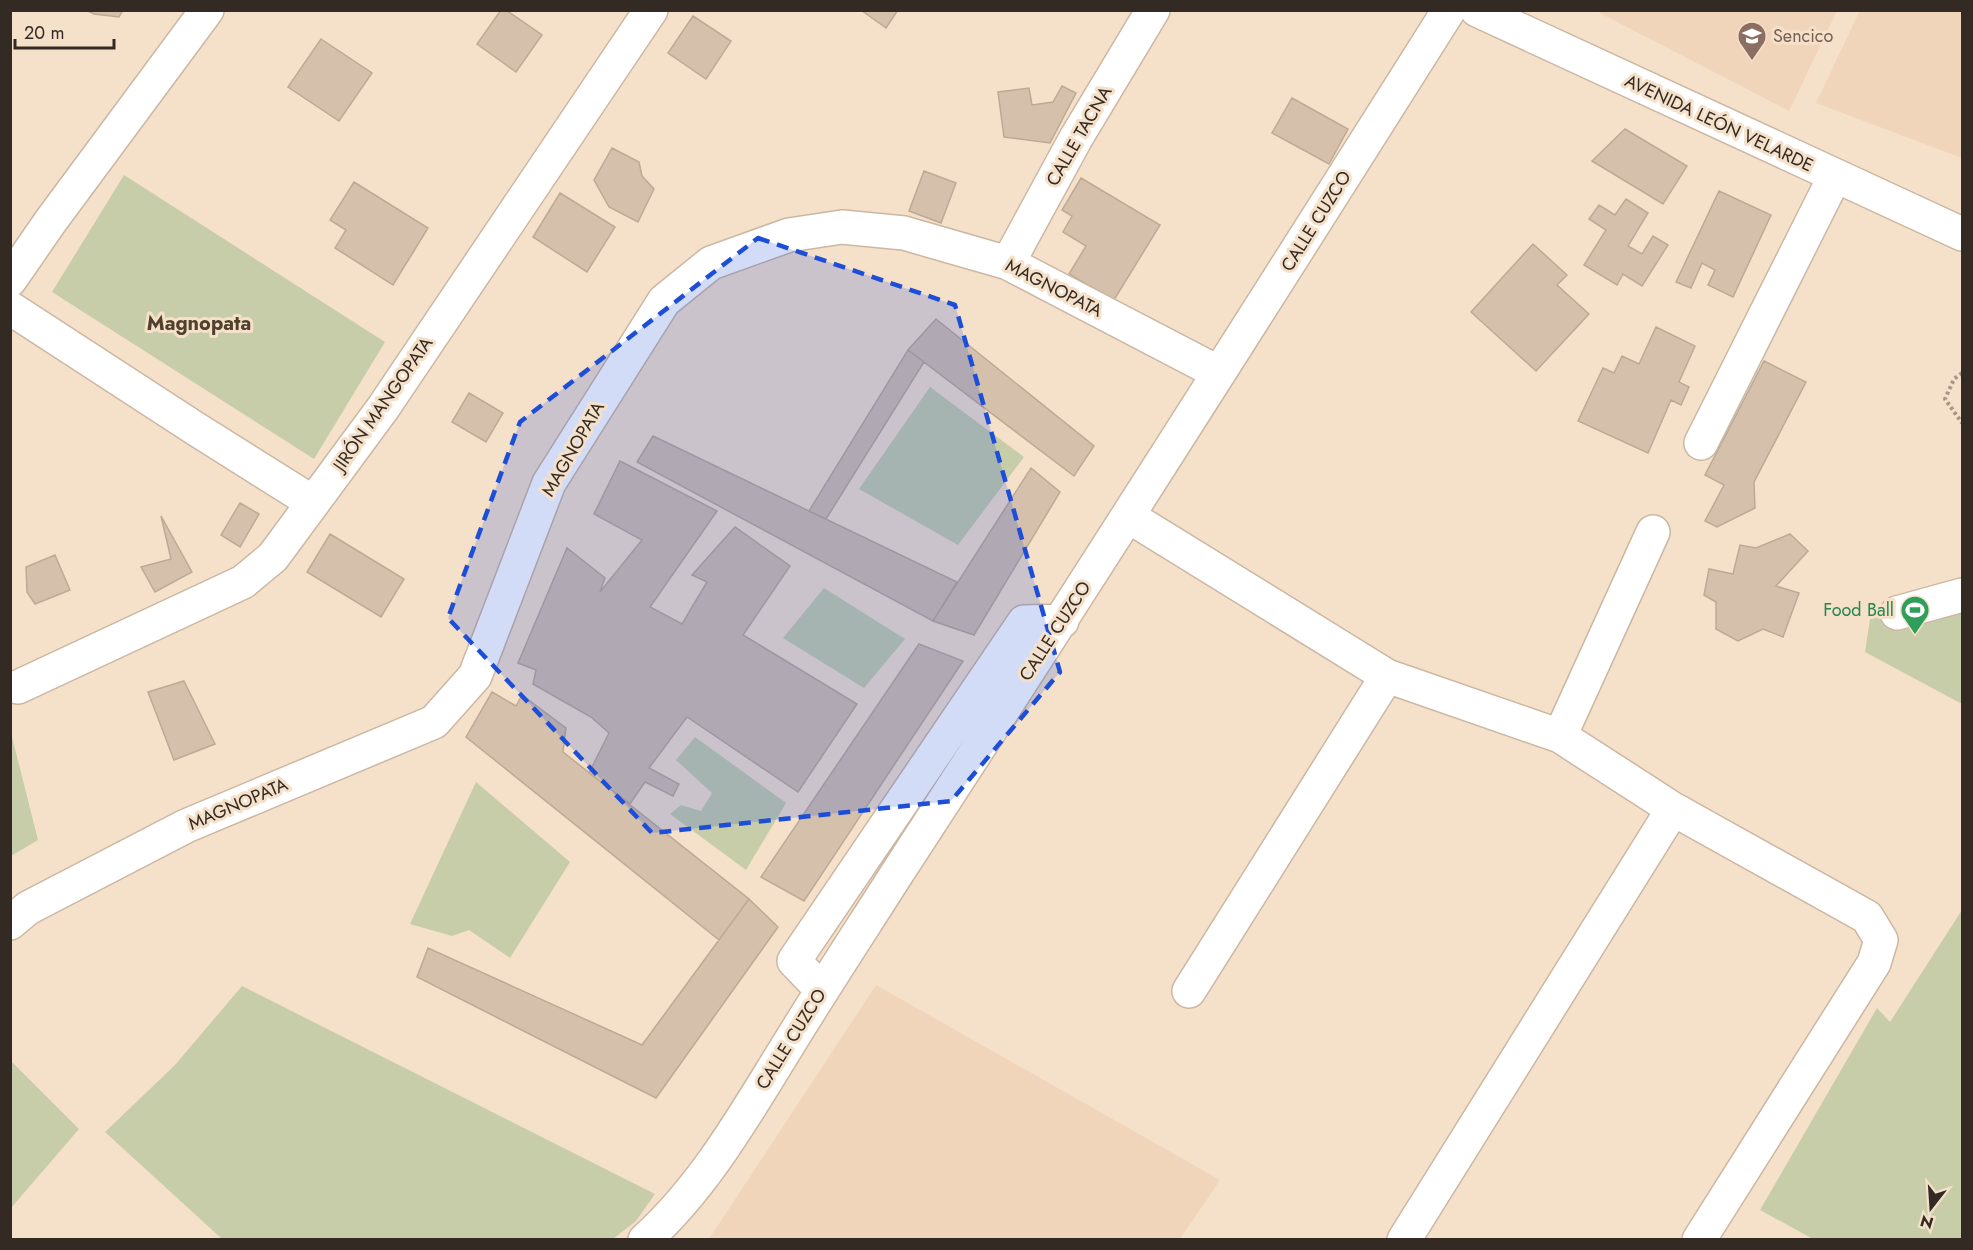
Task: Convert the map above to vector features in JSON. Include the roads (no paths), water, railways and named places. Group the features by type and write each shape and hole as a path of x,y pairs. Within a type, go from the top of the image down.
{"street":[{"path":"10,280 50,222 207,10"},
{"name":"JIRÓN MANGOPATA","path":"18,687 243,582 273,557 383,408 651,10"},
{"name":"CALLE TACNA","path":"1008,263 1076,138 1153,10"},
{"name":"CALLE CUZCO","path":"645,1239 659,1227 689,1192 729,1139 822,990 1062,621 1449,10"},
{"name":"AVENIDA LEÓN VELARDE","path":"1477,10 1962,234"},
{"path":"1701,442 1834,176"},
{"name":"MAGNOPATA","path":"10,923 28,908 186,826 434,722 475,676 549,483 664,301 711,263 789,235 842,227 904,233 1008,263 1220,373"},
{"path":"10,308 312,502"},
{"path":"1128,516 1387,676 1560,735 1673,809 1867,917 1881,940 1874,963 1699,1239"},
{"path":"1560,735 1653,532"},
{"path":"1897,613 1962,596"},
{"path":"1189,992 1387,676"},
{"path":"1404,1239 1673,809"}],"place":[{"name":"Sencico","path":"1752,62"},
{"name":"Food Ball","path":"1915,636"}],"district":[{"name":"Magnopata","path":"199,323"}]}
